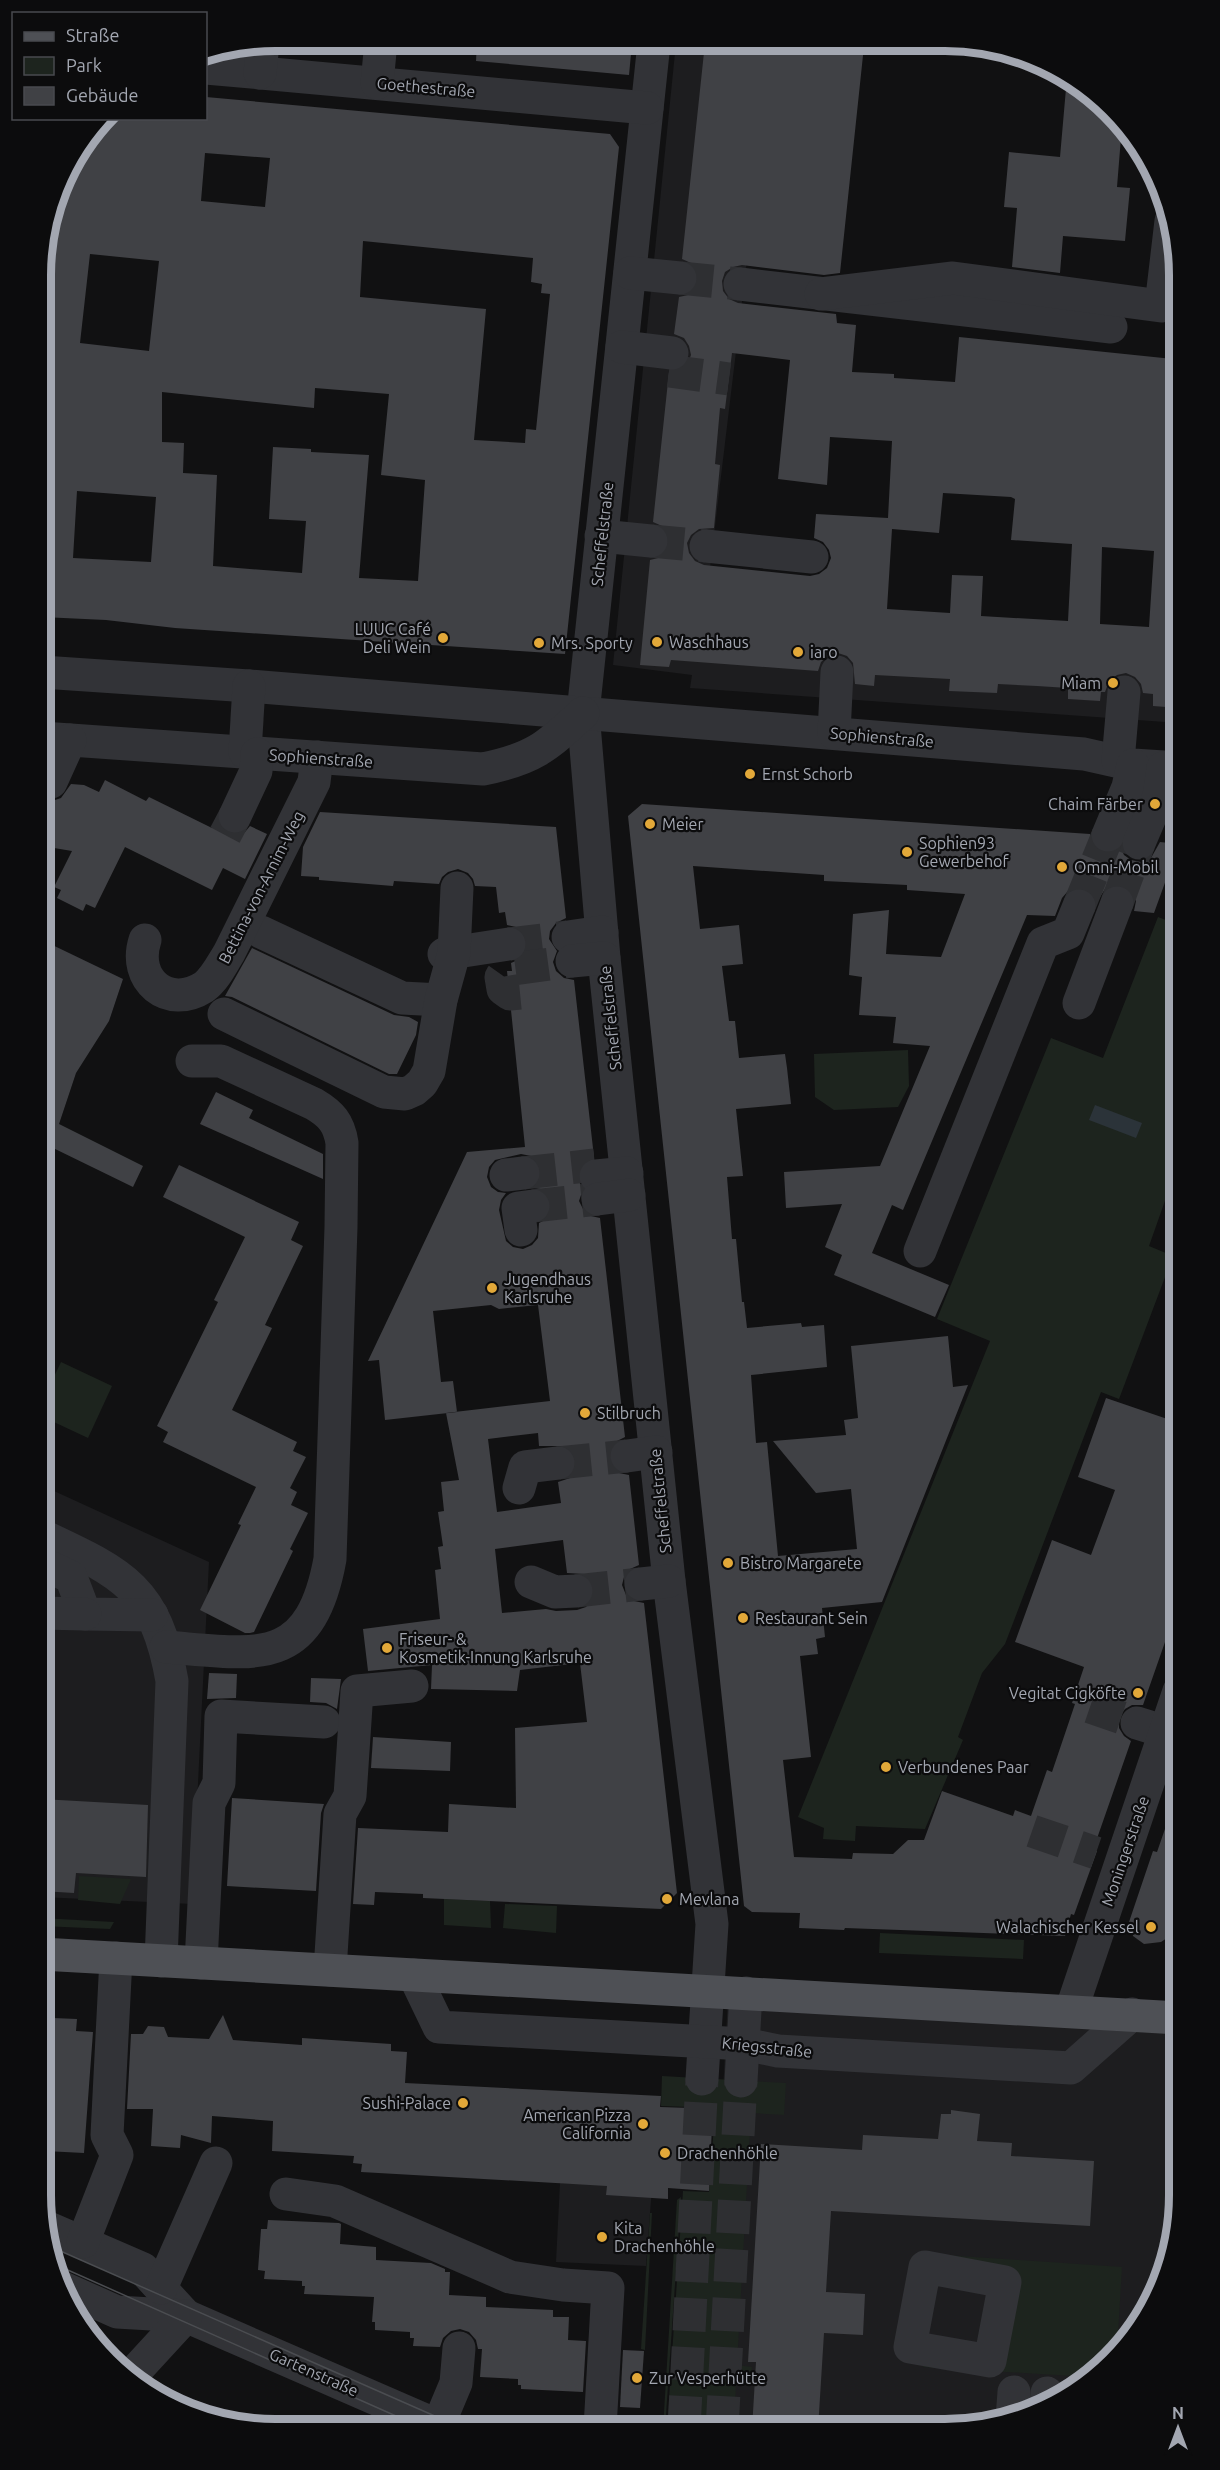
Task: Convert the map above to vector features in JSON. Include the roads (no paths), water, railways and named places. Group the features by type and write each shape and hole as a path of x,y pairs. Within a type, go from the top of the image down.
{"main road":[{"path":"51,1955 1169,2017"}],"street":[{"name":"Scheffelstraße","path":"653,51 621,356 599,451 601,537 583,713 603,945 612,1178 641,1454 655,1582 712,1924 702,2079"},
{"name":"Goethestraße","path":"207,68 261,58 379,68 647,108"},
{"path":"821,294 953,278 964,270 1161,306 1168,250"},
{"path":"630,273 680,278"},
{"path":"740,284 1111,327"},
{"path":"621,356 670,362"},
{"path":"601,537 651,541"},
{"path":"706,546 812,558"},
{"path":"834,733 837,672"},
{"name":"Sophienstraße","path":"51,673 249,686 1084,754 1148,766"},
{"path":"235,816 256,771 251,753 249,686"},
{"path":"1124,692 1159,796 1124,839"},
{"name":"Sophienstraße","path":"56,739 483,769 511,763 547,747 583,713"},
{"path":"51,782 56,739"},
{"name":"Bettina-von-Arnim-Weg","path":"145,940 141,953 146,976 154,987 166,993 179,995 205,986 215,976 229,953 314,782 316,757"},
{"path":"224,1014 384,1092 405,1094 422,1083 429,1071 449,954 457,888"},
{"path":"1079,1003 1117,903"},
{"path":"920,1251 1043,943 1068,933 1079,906"},
{"path":"261,932 402,998 441,1000"},
{"path":"449,954 509,944"},
{"path":"570,949 603,945"},
{"path":"166,1647 252,1652 272,1649 280,1645 301,1629 313,1613 321,1595 330,1559 342,1216 340,1131 335,1120 314,1104 221,1060 192,1060"},
{"path":"519,1488 525,1467 558,1463"},
{"path":"51,1552 102,1564 128,1582 152,1615 166,1647 172,1681 161,1961"},
{"path":"51,1558 71,1577 85,1614"},
{"path":"531,1582 555,1592 576,1591"},
{"path":"51,1613 152,1615"},
{"path":"330,1970 340,1814 350,1796 357,1691 412,1686"},
{"name":"Moningerstraße","path":"1071,2011 1109,1858 1160,1712"},
{"path":"201,1963 209,1803 219,1783 221,1716 324,1722"},
{"path":"83,2242 117,2155 107,2135 116,1958"},
{"name":"Kriegsstraße","path":"414,1975 439,2027 705,2041 778,2050 964,2064 1086,2066 1132,2014"},
{"path":"741,2081 746,1994"},
{"path":"161,2288 216,2163"},
{"path":"286,2194 335,2201 510,2277 563,2285 609,2288 601,2419"},
{"name":"Gartenstraße","path":"54,2230 143,2269 186,2316"},
{"name":"Gartenstraße","path":"73,2292 117,2312 186,2316 423,2419"},
{"path":"135,2371 186,2316"},
{"path":"444,2419 456,2384 459,2348"}],"tunnel":[{"path":"680,278 740,284"},
{"path":"669,371 729,379"},
{"path":"651,541 706,546"},
{"path":"225,835 235,816"},
{"path":"1079,906 1108,835"},
{"path":"1117,903 1139,843"},
{"path":"509,944 568,937"},
{"path":"520,993 510,994 503,989 501,977 506,970 572,961"},
{"path":"523,1173 595,1165"},
{"path":"533,1206 598,1199"},
{"path":"558,1463 627,1456"},
{"path":"576,1591 641,1584"},
{"path":"1090,1707 1137,1723"},
{"path":"1032,1831 1096,1853"},
{"path":"685,2419 702,2079"},
{"path":"723,2419 741,2081"}],"tram line":[{"path":"58,2250 442,2419"},
{"path":"63,2268 403,2419"}],"place":[{"name":"LUUC Café Deli Wein","path":"443,638"},
{"name":"Waschhaus","path":"657,642"},
{"name":"Mrs. Sporty","path":"539,643"},
{"name":"iaro","path":"798,652"},
{"name":"Miam","path":"1113,683"},
{"name":"Ernst Schorb","path":"750,774"},
{"name":"Chaim Färber","path":"1155,804"},
{"name":"Meier","path":"650,824"},
{"name":"Sophien93 Gewerbehof","path":"907,852"},
{"name":"Omni-Mobil","path":"1062,867"},
{"name":"Jugendhaus Karlsruhe","path":"492,1288"},
{"name":"Stilbruch","path":"585,1413"},
{"name":"Bistro Margarete","path":"728,1563"},
{"name":"Restaurant Sein","path":"743,1618"},
{"name":"Friseur- & Kosmetik-Innung Karlsruhe","path":"387,1648"},
{"name":"Vegitat Cigköfte","path":"1138,1693"},
{"name":"Verbundenes Paar","path":"886,1767"},
{"name":"Mevlana","path":"667,1899"},
{"name":"Walachischer Kessel","path":"1151,1927"},
{"name":"Sushi-Palace","path":"463,2103"},
{"name":"American Pizza California","path":"643,2124"},
{"name":"Drachenhöhle","path":"665,2153"},
{"name":"Kita Drachenhöhle","path":"602,2237"},
{"name":"Zur Vesperhütte","path":"637,2378"}]}
